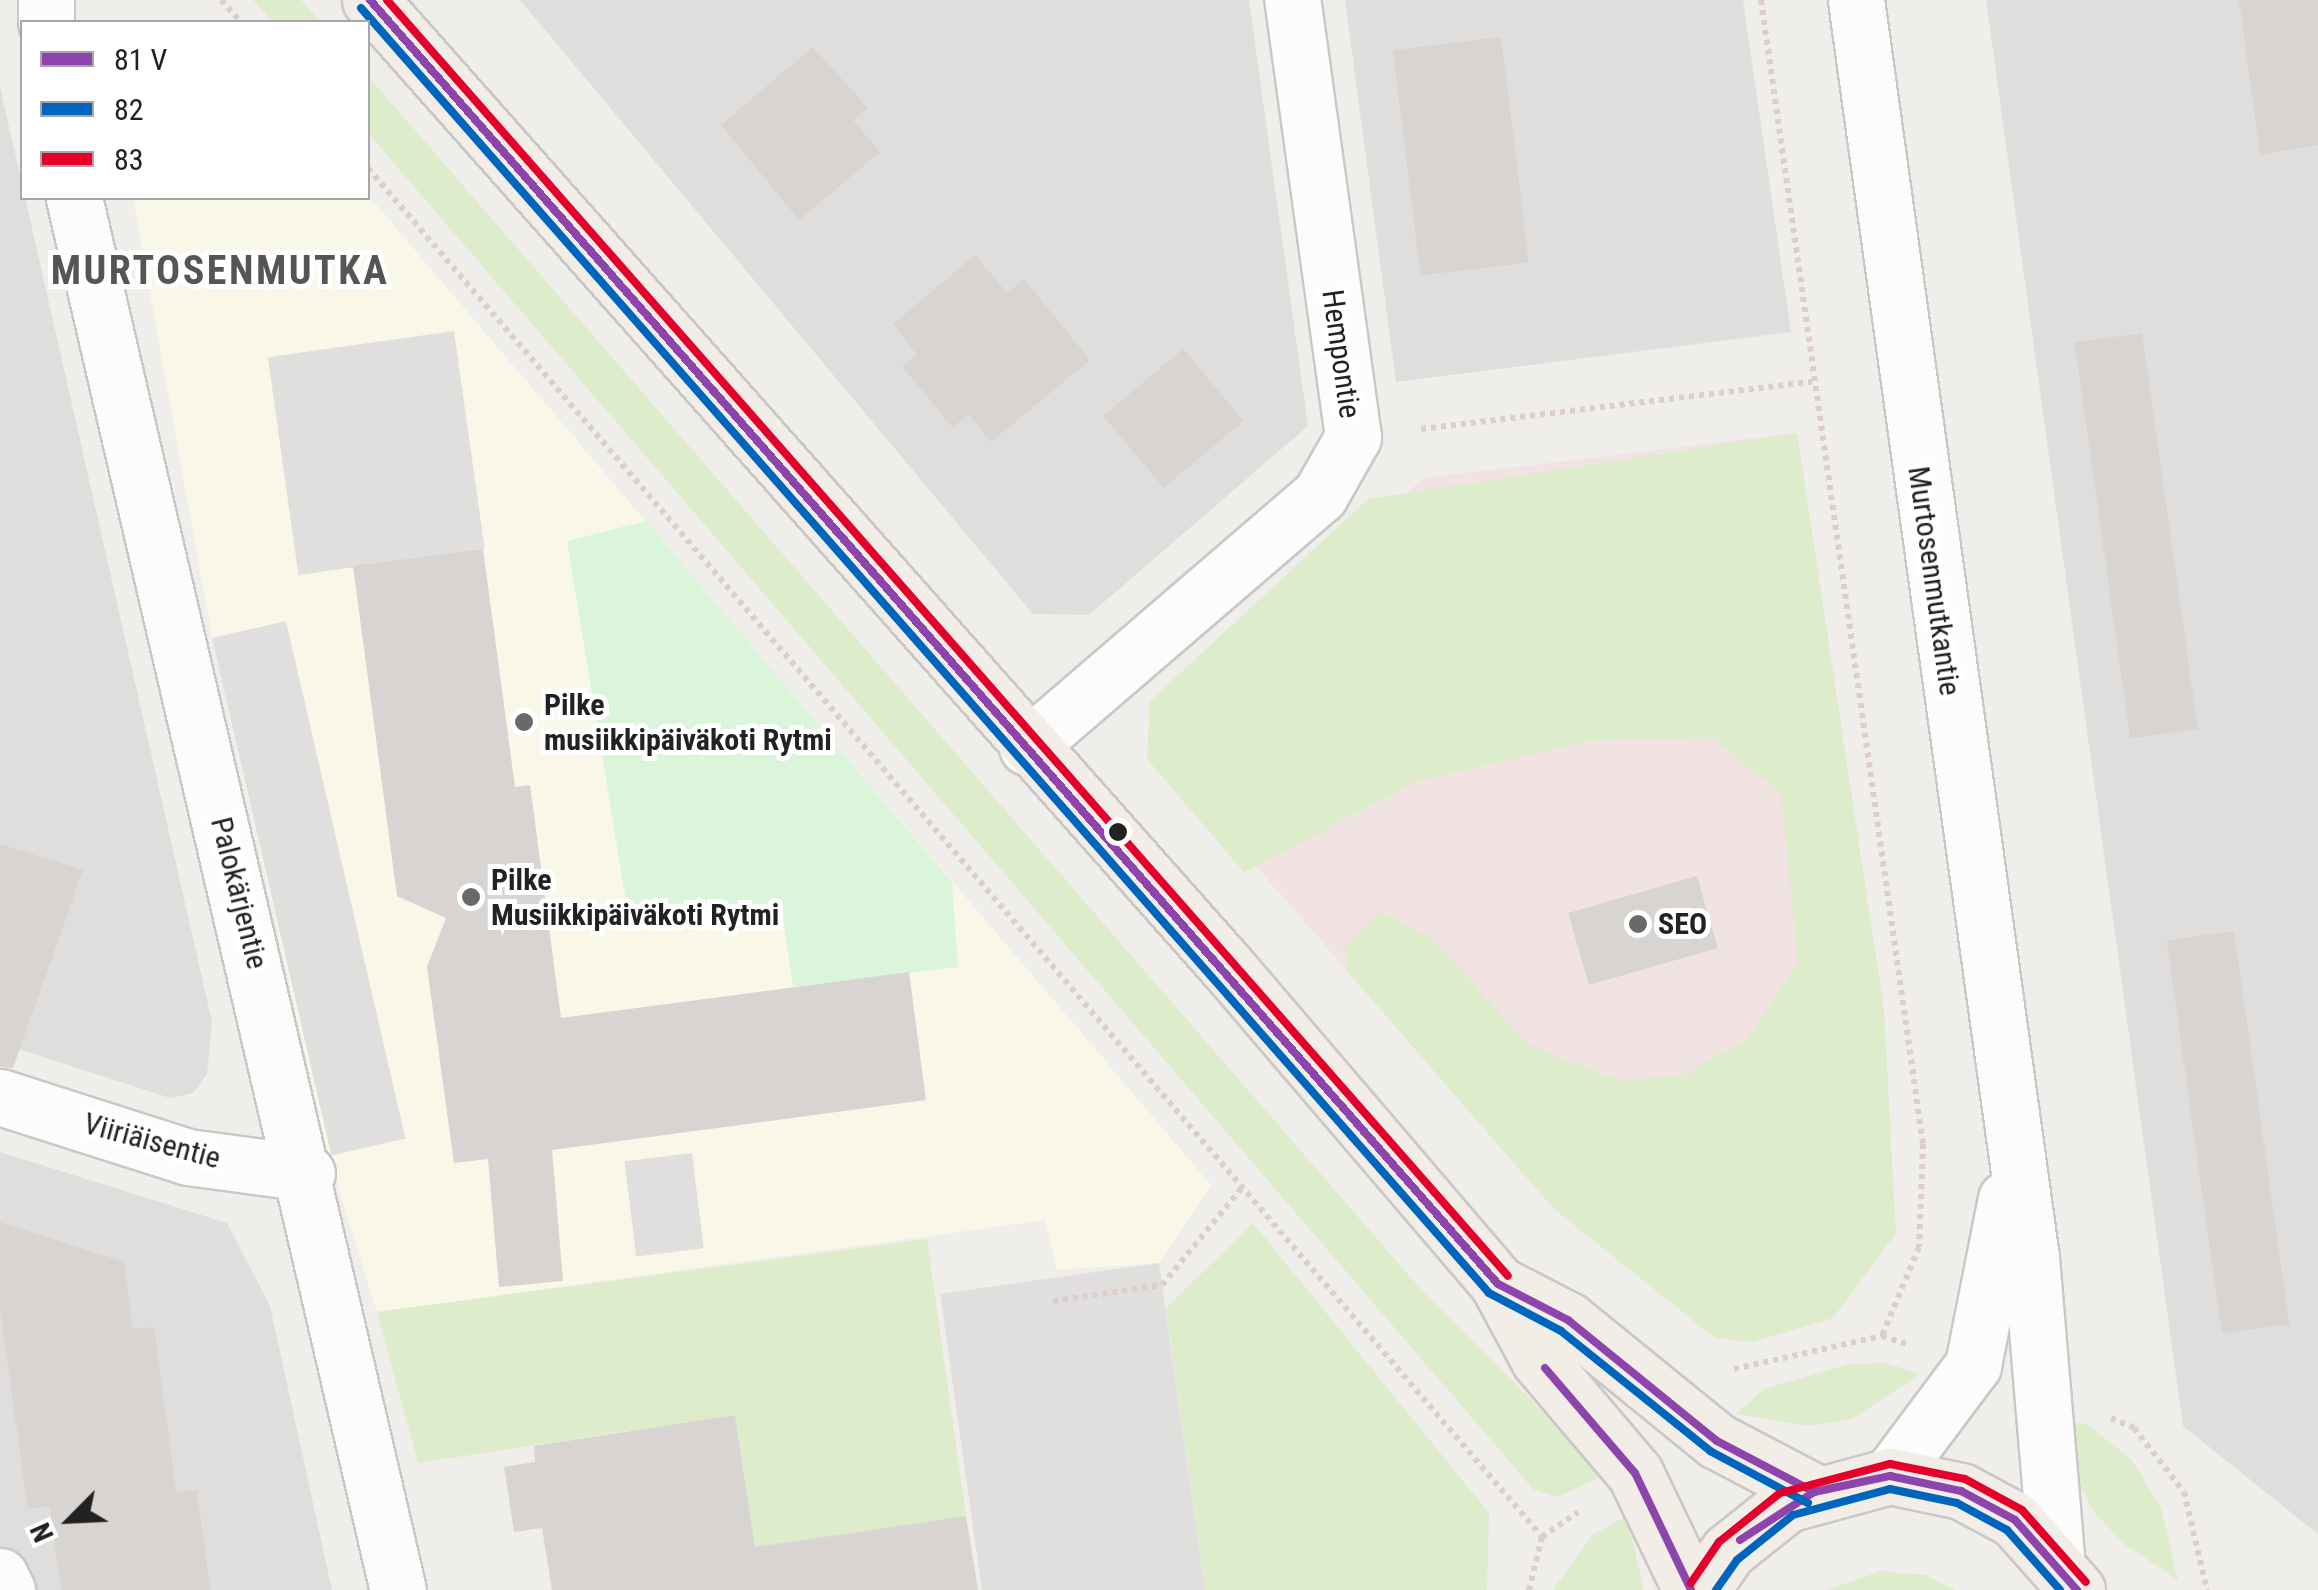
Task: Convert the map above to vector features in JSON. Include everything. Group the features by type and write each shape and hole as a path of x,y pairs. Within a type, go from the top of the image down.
{"main road":[{"path":"370,0 1498,1284 1539,1360 1635,1473 1691,1590"},
{"path":"1498,1284 1568,1320 1717,1442 1814,1492"},
{"path":"1701,1590 1764,1519 1814,1492 1890,1476 1989,1504 2066,1573"}],"street":[{"name":"Hempontie","path":"1027,747 1320,495 1353,437 1292,0"},
{"name":"Murtosenmutkantie","path":"1856,0 2012,1162 2031,1258 2066,1573"},
{"name":"Palokärjentie","path":"74,200 306,1173 398,1590"},
{"name":"Viiriäisentie","path":"0,1097 188,1156 306,1173"},
{"name":"Murtosenmutkantie","path":"1890,1476 1973,1364 2012,1162"},
{"path":"0,1576 7,1590"}],"path":[{"path":"222,0 239,20"},
{"path":"1760,0 1923,1144 1919,1246 1882,1336"},
{"path":"370,170 1542,1537 1529,1590"},
{"path":"1353,437 1812,382"},
{"path":"1052,1301 1162,1285 1244,1185"},
{"path":"1718,1358 1734,1369"}],"shaded area":[{"path":"520,0 1249,0 1308,426 1089,615 1033,614"},
{"path":"1345,0 1743,0 1791,332 1396,382"},
{"path":"1986,0 2318,0 2318,1534 2183,1426"},
{"path":"0,87 20,175 20,200 26,200 212,1022 207,1074 193,1093 170,1098 0,1043"},
{"name":"Pilke musiikkipäiväkoti Rytmi","path":"370,197 1211,1185 1159,1263 1057,1270 1045,1220 377,1312 328,1155 212,637 133,200"},
{"path":"454,331 485,549 298,575 268,357"},
{"path":"1797,433 1884,1010 1553,1208 1165,761 1167,696 1424,478"},
{"path":"286,621 405,1138 331,1155 212,638"},
{"path":"0,1152 227,1223 270,1306 332,1590 0,1590"},
{"path":"692,1153 704,1248 636,1257 625,1161"},
{"path":"1159,1263 1205,1590 982,1590 940,1294"}],"green space":[{"path":"253,0 301,0 319,20 271,20"},
{"path":"370,78 1412,1279 1605,1475 1557,1497 1533,1489 370,135"},
{"path":"1797,433 1884,1010 1896,1233 1833,1318 1753,1342 1715,1338 1553,1208 1348,972 1345,947 1380,912 1431,937 1527,1044 1620,1081 1683,1075 1747,1039 1798,962 1781,794 1711,737 1589,741 1418,781 1244,872 1147,759 1150,701 1368,499"},
{"path":"646,521 952,882 958,967 793,987 781,905 630,926 567,541"},
{"path":"1253,1223 1489,1513 1487,1590 1205,1590 1166,1308"},
{"path":"927,1239 966,1516 755,1547 735,1415 418,1463 377,1312"},
{"path":"1886,1363 1920,1374 1852,1419 1808,1426 1736,1414 1764,1389 1849,1364"},
{"path":"2067,1420 2088,1425 2131,1459 2161,1507 2178,1580 2124,1544 2094,1512 2071,1467"},
{"path":"1627,1516 1644,1590 1553,1590 1593,1534"},
{"path":"1881,1571 1925,1575 1955,1590 1826,1590"}],"building":[{"path":"2239,0 2318,0 2318,145 2260,154"},
{"path":"1501,37 1529,262 1420,276 1393,50"},
{"path":"813,47 868,108 853,120 880,152 799,220 721,125"},
{"path":"975,255 1007,293 1024,279 1090,360 991,442 969,415 952,427 902,366 917,355 893,324"},
{"path":"2142,333 2198,729 2130,739 2075,342"},
{"path":"1183,349 1243,421 1164,488 1103,416"},
{"name":"Pilke Musiikkipäiväkoti Rytmi","path":"483,549 515,787 530,785 561,1018 909,972 926,1100 552,1150 563,1281 499,1287 488,1159 454,1163 427,967 446,918 397,896 353,566"},
{"path":"0,844 83,870 13,1068 0,1067"},
{"path":"1697,876 1718,948 1589,985 1568,913"},
{"path":"2234,931 2289,1324 2222,1334 2167,940"},
{"path":"0,1222 124,1262 133,1329 154,1327 176,1492 197,1490 210,1590 61,1590 50,1506 28,1509 0,1310"},
{"path":"735,1415 755,1547 966,1516 978,1590 552,1590 542,1528 514,1532 504,1467 535,1462 534,1446"}],"transit line":[{"path":"370,0 1498,1284 1568,1320 1717,1441 1814,1492"},
{"name":"83","path":"387,0 1508,1276"},
{"name":"82","path":"361,8 1489,1293 1561,1331 1710,1451 1808,1503"},
{"path":"1545,1368 1635,1473 1691,1590"},
{"name":"83","path":"1691,1583 1719,1542 1780,1493 1890,1464 1965,1479 2022,1510 2086,1582"},
{"path":"1740,1540 1814,1492 1890,1476 1961,1491 2015,1520 2077,1590"},
{"name":"82","path":"1716,1590 1737,1560 1793,1515 1890,1489 1957,1503 2007,1530 2060,1590"}],"place":[{"name":"Pilke musiikkipäiväkoti Rytmi","path":"524,722"},
{"name":"Pilke Musiikkipäiväkoti Rytmi","path":"471,897"},
{"name":"SEO","path":"1638,924"}],"district":[{"name":"MURTOSENMUTKA","path":"220,271"}]}
